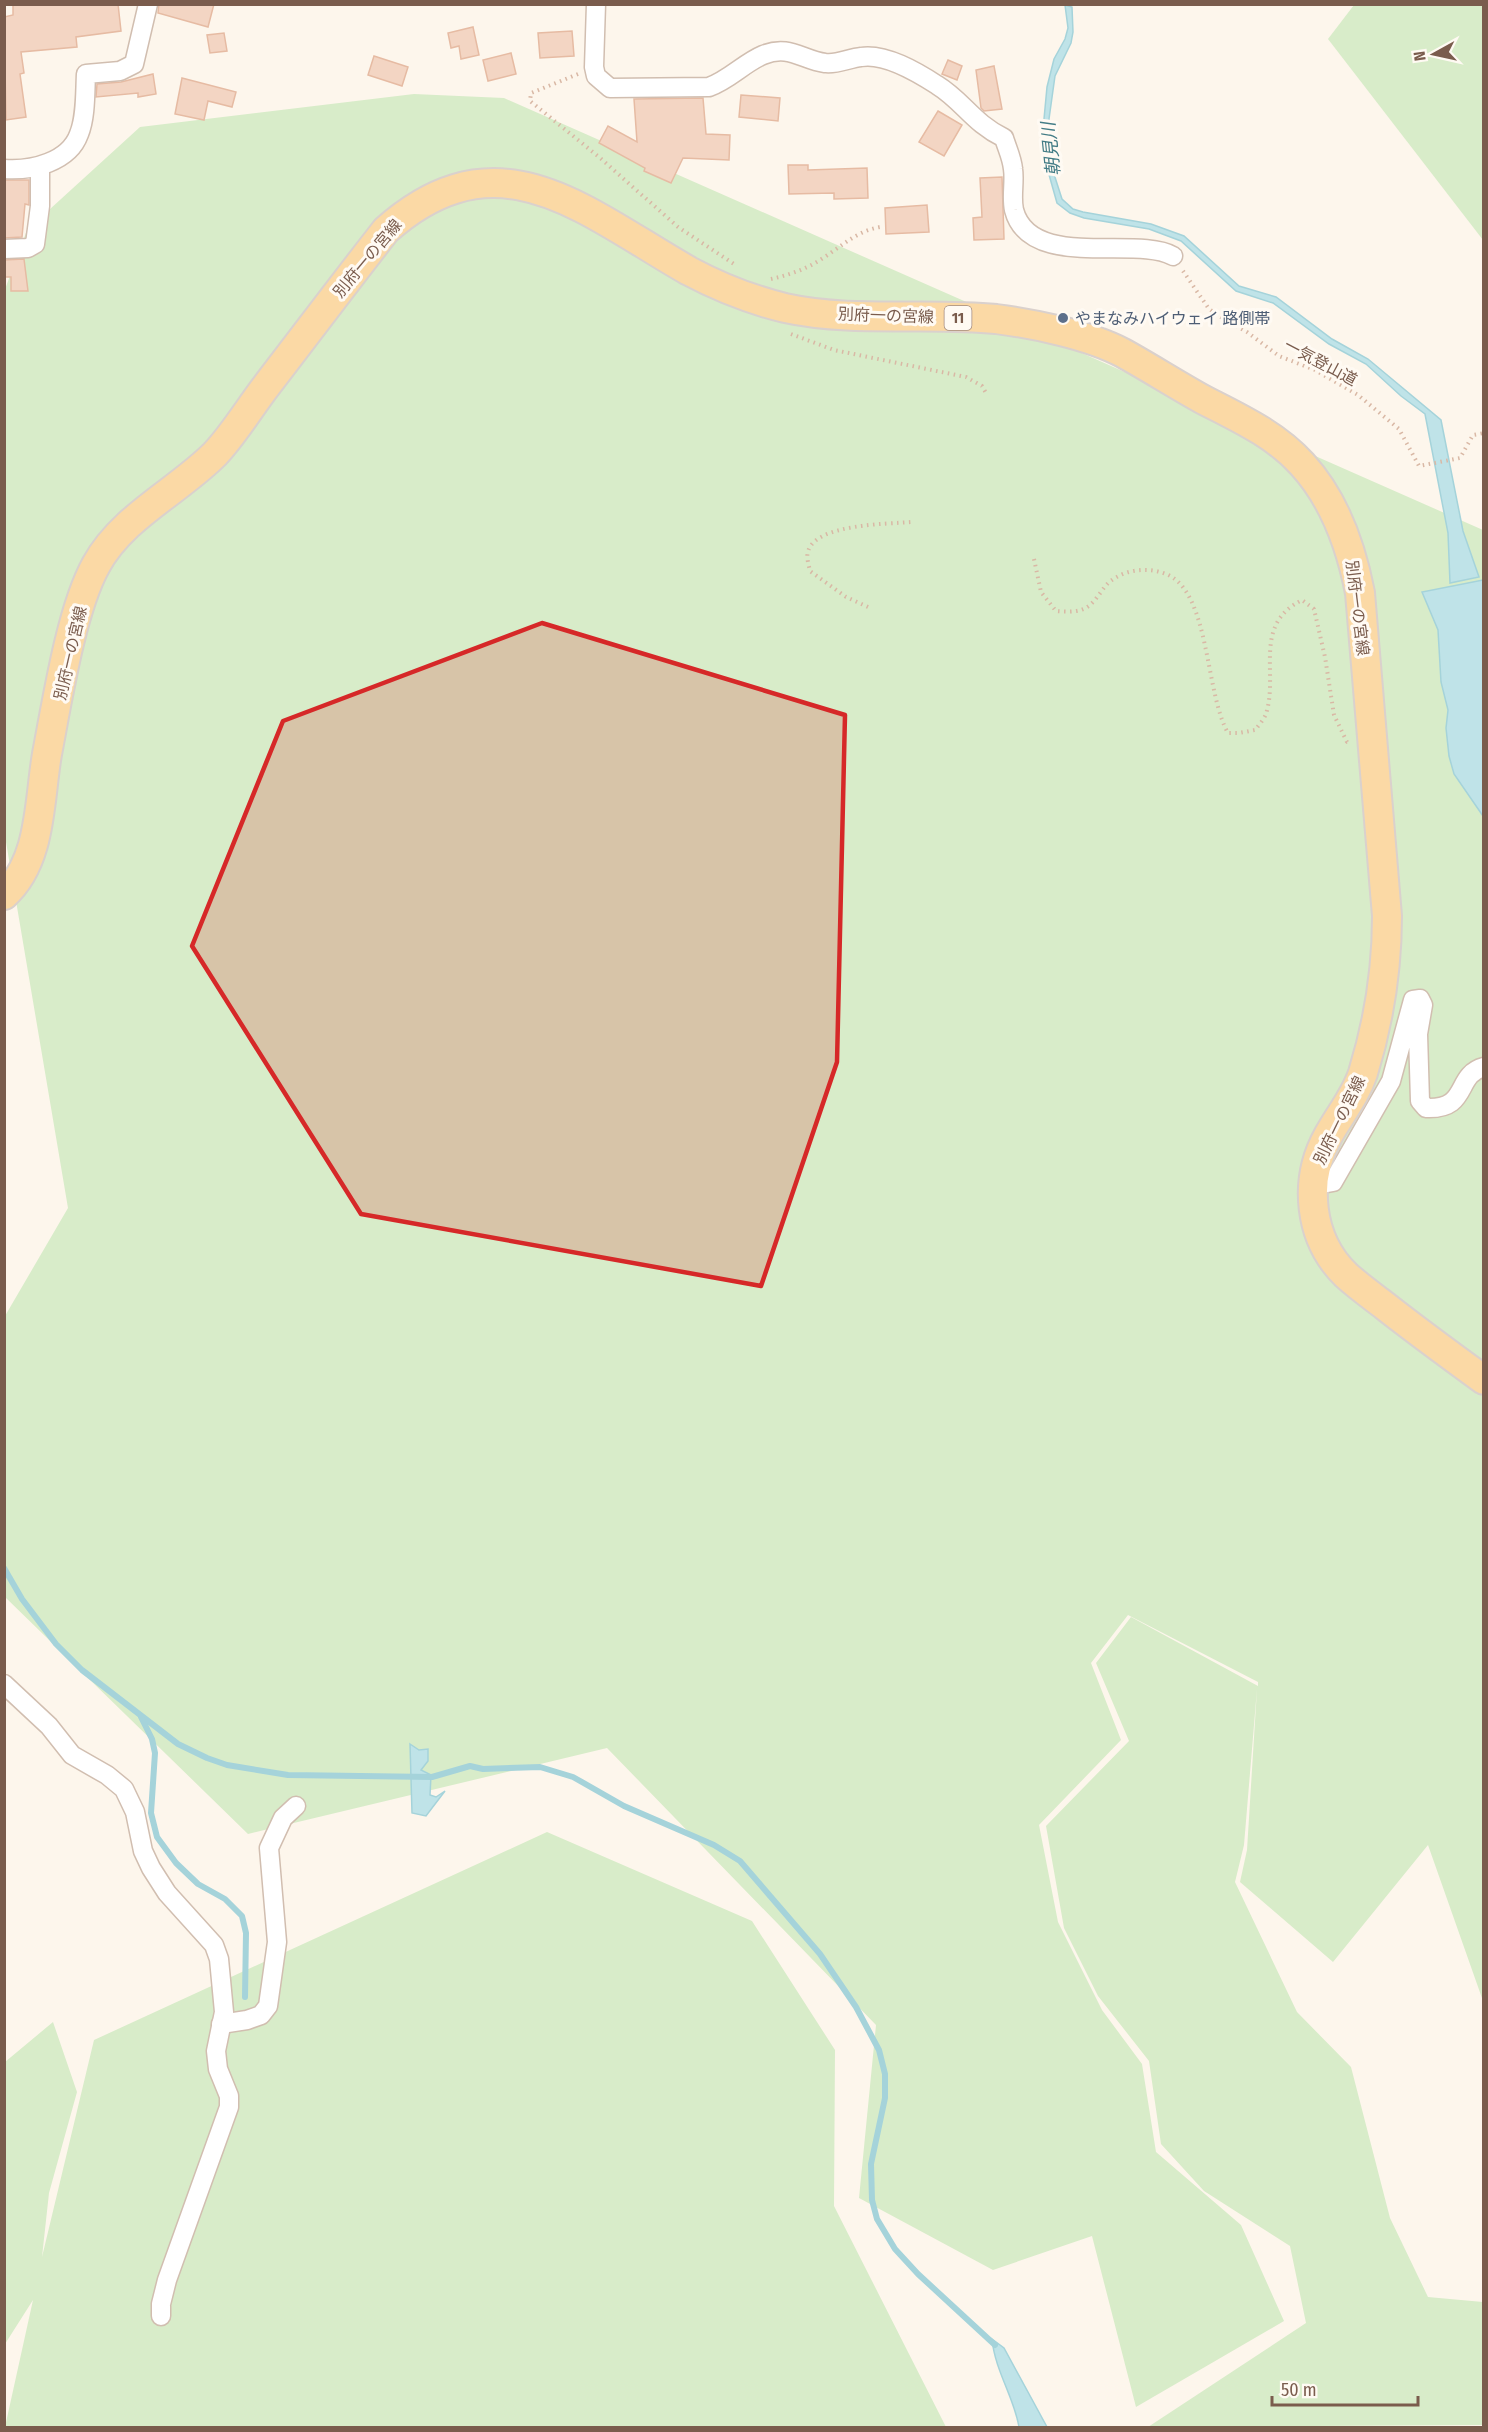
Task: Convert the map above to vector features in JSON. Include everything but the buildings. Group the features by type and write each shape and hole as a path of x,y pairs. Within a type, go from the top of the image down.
{"main road":[{"name":"別府一の宮線","path":"4,895 21,876 33,845 47,753 73,636 86,586 96,565 134,519 216,452 386,230 406,212 423,202 464,186 504,183 534,188 585,208 720,286 769,303 822,313 997,320 1069,334 1121,352 1266,433 1301,462 1321,487 1353,557 1360,593 1387,916 1387,958 1382,1001 1354,1097 1328,1136 1317,1160 1311,1186 1315,1219 1327,1250 1346,1275 1484,1380"}],"street":[{"path":"4,169 40,167 63,154 76,142 81,132 86,74 120,71 134,64 148,4"},
{"path":"596,4 594,67 596,76 610,88 618,90 709,87 720,83 764,55 783,52 793,51 826,64 871,56 920,74 940,87 985,128 1005,138 1013,168 1014,211 1030,232 1048,242 1069,248 1138,249 1164,251 1173,256"},
{"path":"4,249 28,248 35,244 40,206 40,167"},
{"path":"1311,1186 1333,1182 1391,1081 1413,1000 1420,999 1422,1005 1418,1034 1420,1101 1426,1108 1441,1109 1454,1102 1468,1077 1484,1067"},
{"path":"4,1684 49,1726 72,1755 107,1774 124,1789 132,1805 143,1851 151,1868 167,1893 204,1932 219,1959 224,2012 216,2051 218,2069 229,2096 229,2107 167,2280 161,2304 161,2316"},
{"path":"221,2024 247,2020 261,2015 268,2006 277,1942 269,1848 283,1818 296,1806"}],"path":[{"path":"594,67 531,93 530,101 599,157 678,227 745,272"},
{"path":"769,303 764,280 799,271 821,260 860,232 880,227"},
{"name":"一気登山道","path":"1173,256 1209,309 1279,356 1315,370 1358,395 1399,429 1419,466 1460,458 1473,435 1484,433"},
{"path":"790,334 834,350 958,375 982,386 986,393"},
{"path":"868,607 846,597 810,571 807,553 815,541 834,531 911,522"},
{"path":"1034,559 1041,592 1056,611 1072,612 1090,605 1112,580 1132,571 1151,569 1168,574 1183,585 1198,621 1220,720 1228,733 1239,734 1255,729 1266,715 1268,653 1274,630 1289,607 1302,600 1314,609 1325,657 1334,715 1347,742 1371,745"}],"highlighted area":[{"path":"542,623 845,715 837,1062 761,1286 361,1214 192,946 283,721"}],"green space":[{"path":"1354,5 1483,5 1483,240 1328,39"},
{"path":"414,94 504,98 1483,530 1483,2001 1428,1845 1333,1962 1240,1882 1247,1850 1257,1689 1244,1845 1235,1882 1297,2012 1351,2067 1390,2218 1428,2297 1483,2302 1483,2425 1148,2427 1306,2323 1290,2246 1204,2191 1161,2144 1149,2061 1098,1996 1064,1928 1046,1826 1129,1741 1096,1663 1131,1617 1258,1686 1258,1682 1128,1615 1091,1663 1121,1740 1039,1825 1058,1922 1102,2010 1142,2064 1156,2152 1241,2225 1284,2321 1136,2407 1092,2236 993,2270 859,2198 876,2025 607,1748 248,1834 5,1597 5,1316 68,1208 5,836 4,292 27,230 140,127"},
{"path":"547,1832 752,1921 835,2050 834,2206 946,2427 5,2427 33,2300 5,2344 5,2062 53,2022 77,2092 49,2193 42,2257 94,2040"}],"water":[{"name":"朝見川","path":"1065,5 1072,7 1073,32 1071,43 1055,76 1049,119 1053,171 1062,199 1073,209 1151,224 1184,236 1239,286 1276,297 1332,339 1368,359 1441,420 1463,531 1479,577 1450,583 1448,533 1425,414 1366,364 1329,344 1273,303 1236,291 1181,241 1149,229 1084,218 1070,213 1057,203 1048,171 1044,119 1047,87 1054,59 1068,28"},
{"path":"1484,580 1483,816 1454,774 1449,756 1446,728 1448,710 1441,682 1438,630 1422,592"},
{"path":"410,1744 419,1750 428,1749 428,1761 421,1770 431,1775 430,1795 436,1797 445,1791 426,1816 412,1813"},
{"path":"992,2339 1004,2348 1047,2427 1019,2427 997,2362"}],"waterway":[{"path":"4,1568 22,1599 56,1644 82,1670 178,1744 207,1758 227,1765 288,1775 432,1777 470,1766 483,1769 540,1767 573,1777 624,1806 714,1845 740,1861 820,1954 856,2007 879,2050 885,2074 885,2098 871,2164 872,2200 877,2219 895,2249 918,2274 995,2345"},
{"path":"141,1717 152,1739 155,1753 151,1813 157,1837 176,1863 198,1884 225,1899 242,1916 246,1933 245,1997"}],"place":[{"name":"やまなみハイウェイ 路側帯","path":"1063,318"}]}
